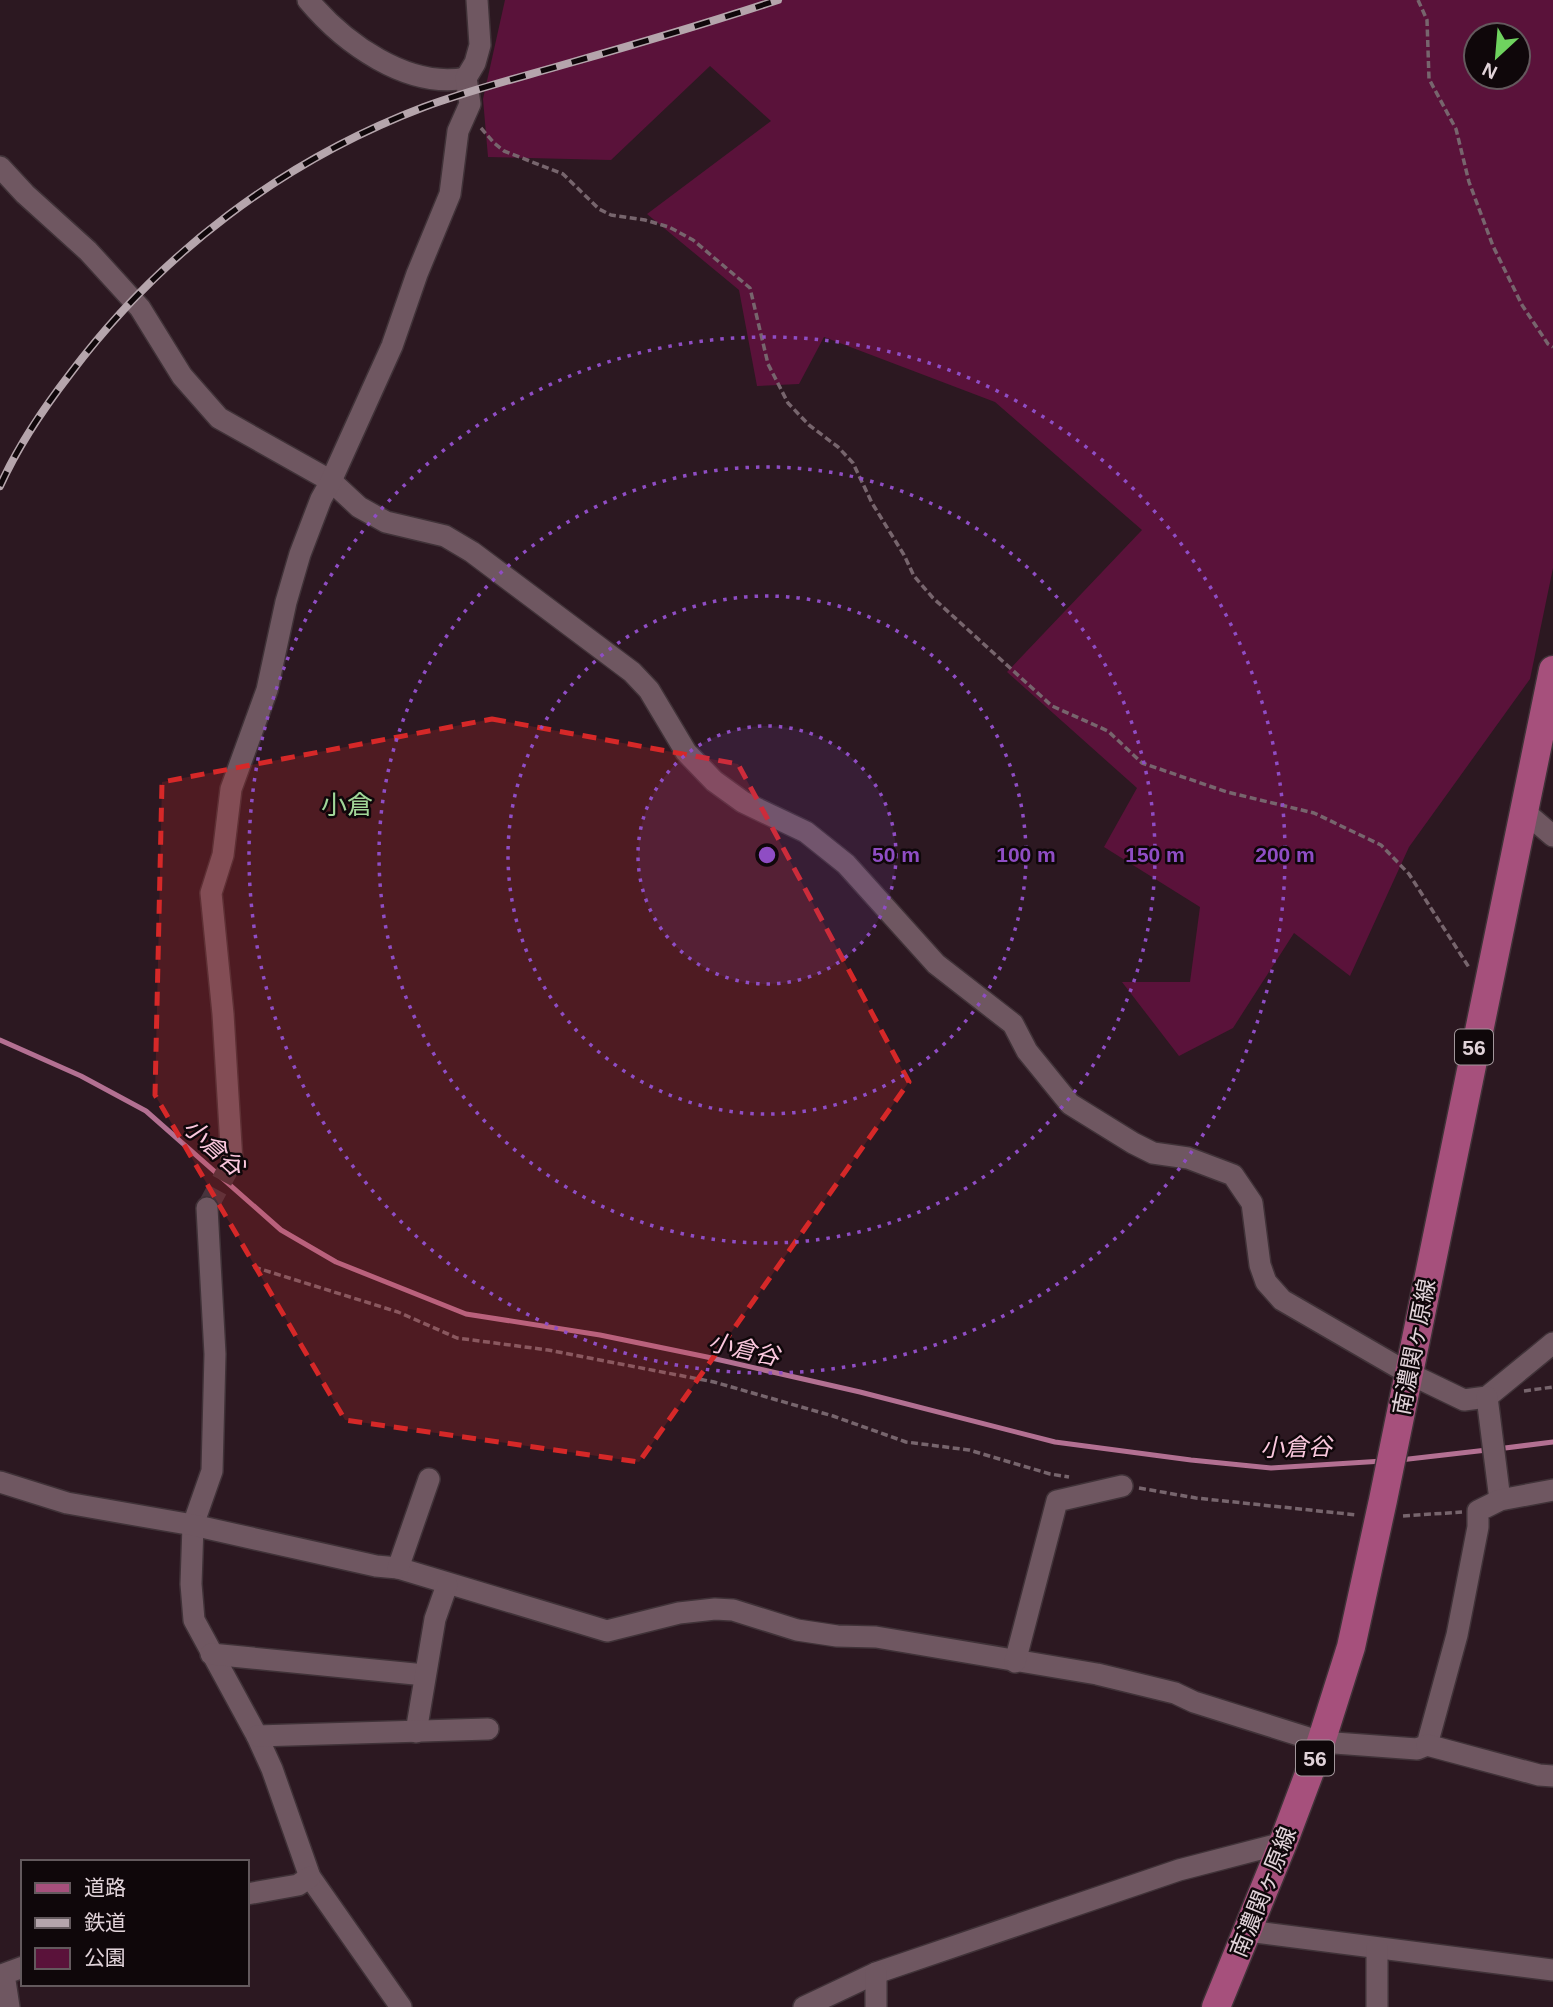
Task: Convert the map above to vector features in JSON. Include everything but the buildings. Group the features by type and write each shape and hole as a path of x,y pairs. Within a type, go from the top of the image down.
{"main road":[{"name":"南濃関ヶ原線","path":"1216,2007 1321,1742 1350,1647 1382,1509 1553,670"}],"street":[{"path":"308,0 327,22 356,47 412,74 452,80 467,78"},
{"path":"232,1162 223,1014 211,893 223,855 231,789 267,690 286,602 300,554 321,499 392,346 416,274 450,194 458,131 470,104 467,78 475,63 480,44 477,0"},
{"path":"0,167 25,194 88,251 140,308 182,376 219,418 331,481 359,507 386,522 445,536 472,552 632,672 649,690 686,752 714,782 743,802 806,832 846,864 936,964 1013,1024 1027,1051 1070,1104 1153,1153 1188,1158 1233,1175 1252,1203 1260,1265 1266,1282 1282,1300 1408,1373 1464,1400 1488,1403 1553,1343"},
{"path":"1525,813 1553,836"},
{"path":"207,1208 215,1354 212,1471 193,1525 191,1584 194,1620 272,1769 310,1877 401,2007"},
{"path":"1488,1403 1499,1494"},
{"path":"398,1569 429,1479"},
{"path":"0,1482 67,1503 193,1525 398,1569 607,1632 679,1613 733,1610 796,1630 837,1636 876,1637 1097,1674 1175,1692 1194,1702 1321,1742 1417,1749 1427,1745 1539,1775 1553,1776"},
{"path":"1015,1662 1057,1501 1122,1486"},
{"path":"1427,1745 1457,1635 1478,1527 1478,1511 1499,1494 1553,1490"},
{"path":"415,1732 435,1619 447,1585"},
{"path":"211,1654 425,1675"},
{"path":"257,1736 488,1730"},
{"path":"804,2007 876,1973 1179,1870 1283,1843"},
{"path":"248,1895 298,1885 310,1877"},
{"path":"1248,1931 1553,1970"},
{"path":"1377,1948 1377,2007"},
{"path":"9,2007 4,1975 21,1968"},
{"path":"876,1973 876,2007"}],"path":[{"path":"1418,0 1427,20 1429,79 1456,129 1469,182 1493,246 1522,305 1553,347"},
{"path":"470,104 475,122 504,150 563,174 599,209 611,215 669,227 693,240 750,288 768,364 788,403 853,463 872,503 915,576 933,598 1052,706 1108,731 1142,763 1227,792 1314,813 1381,845 1409,873 1486,993"},
{"path":"254,1267 398,1312 457,1338 548,1350 714,1382 833,1416 906,1442 969,1450 1050,1474 1074,1478"},
{"path":"1122,1486 1209,1500 1322,1513 1382,1509 1478,1511"}],"highlighted area":[{"path":"492,719 738,764 909,1082 639,1462 345,1420 155,1095 162,782"}],"green space":[{"path":"505,0 1553,0 1553,568 1530,679 1409,847 1350,976 1294,933 1233,1028 1179,1056 1122,982 1190,982 1200,907 1104,847 1137,788 1007,672 1142,530 995,402 824,337 799,384 757,386 739,290 647,214 771,121 710,66 611,160 488,157 483,99"}],"waterway":[{"name":"小倉谷","path":"0,1040 81,1076 146,1111 281,1230 336,1262 466,1314 600,1335 707,1357 860,1392 1055,1442 1271,1468 1383,1461"},
{"name":"小倉谷","path":"1497,1449 1553,1442"},
{"name":"小倉谷","path":"1400,1460 1487,1450"}],"tunnel":[{"path":"207,1208 232,1162"}],"railway":[{"path":"0,486 41,414 105,330 143,289 184,251 273,184 321,155 424,107 778,0"}],"district":[{"name":"小倉","path":"347,805"}]}
